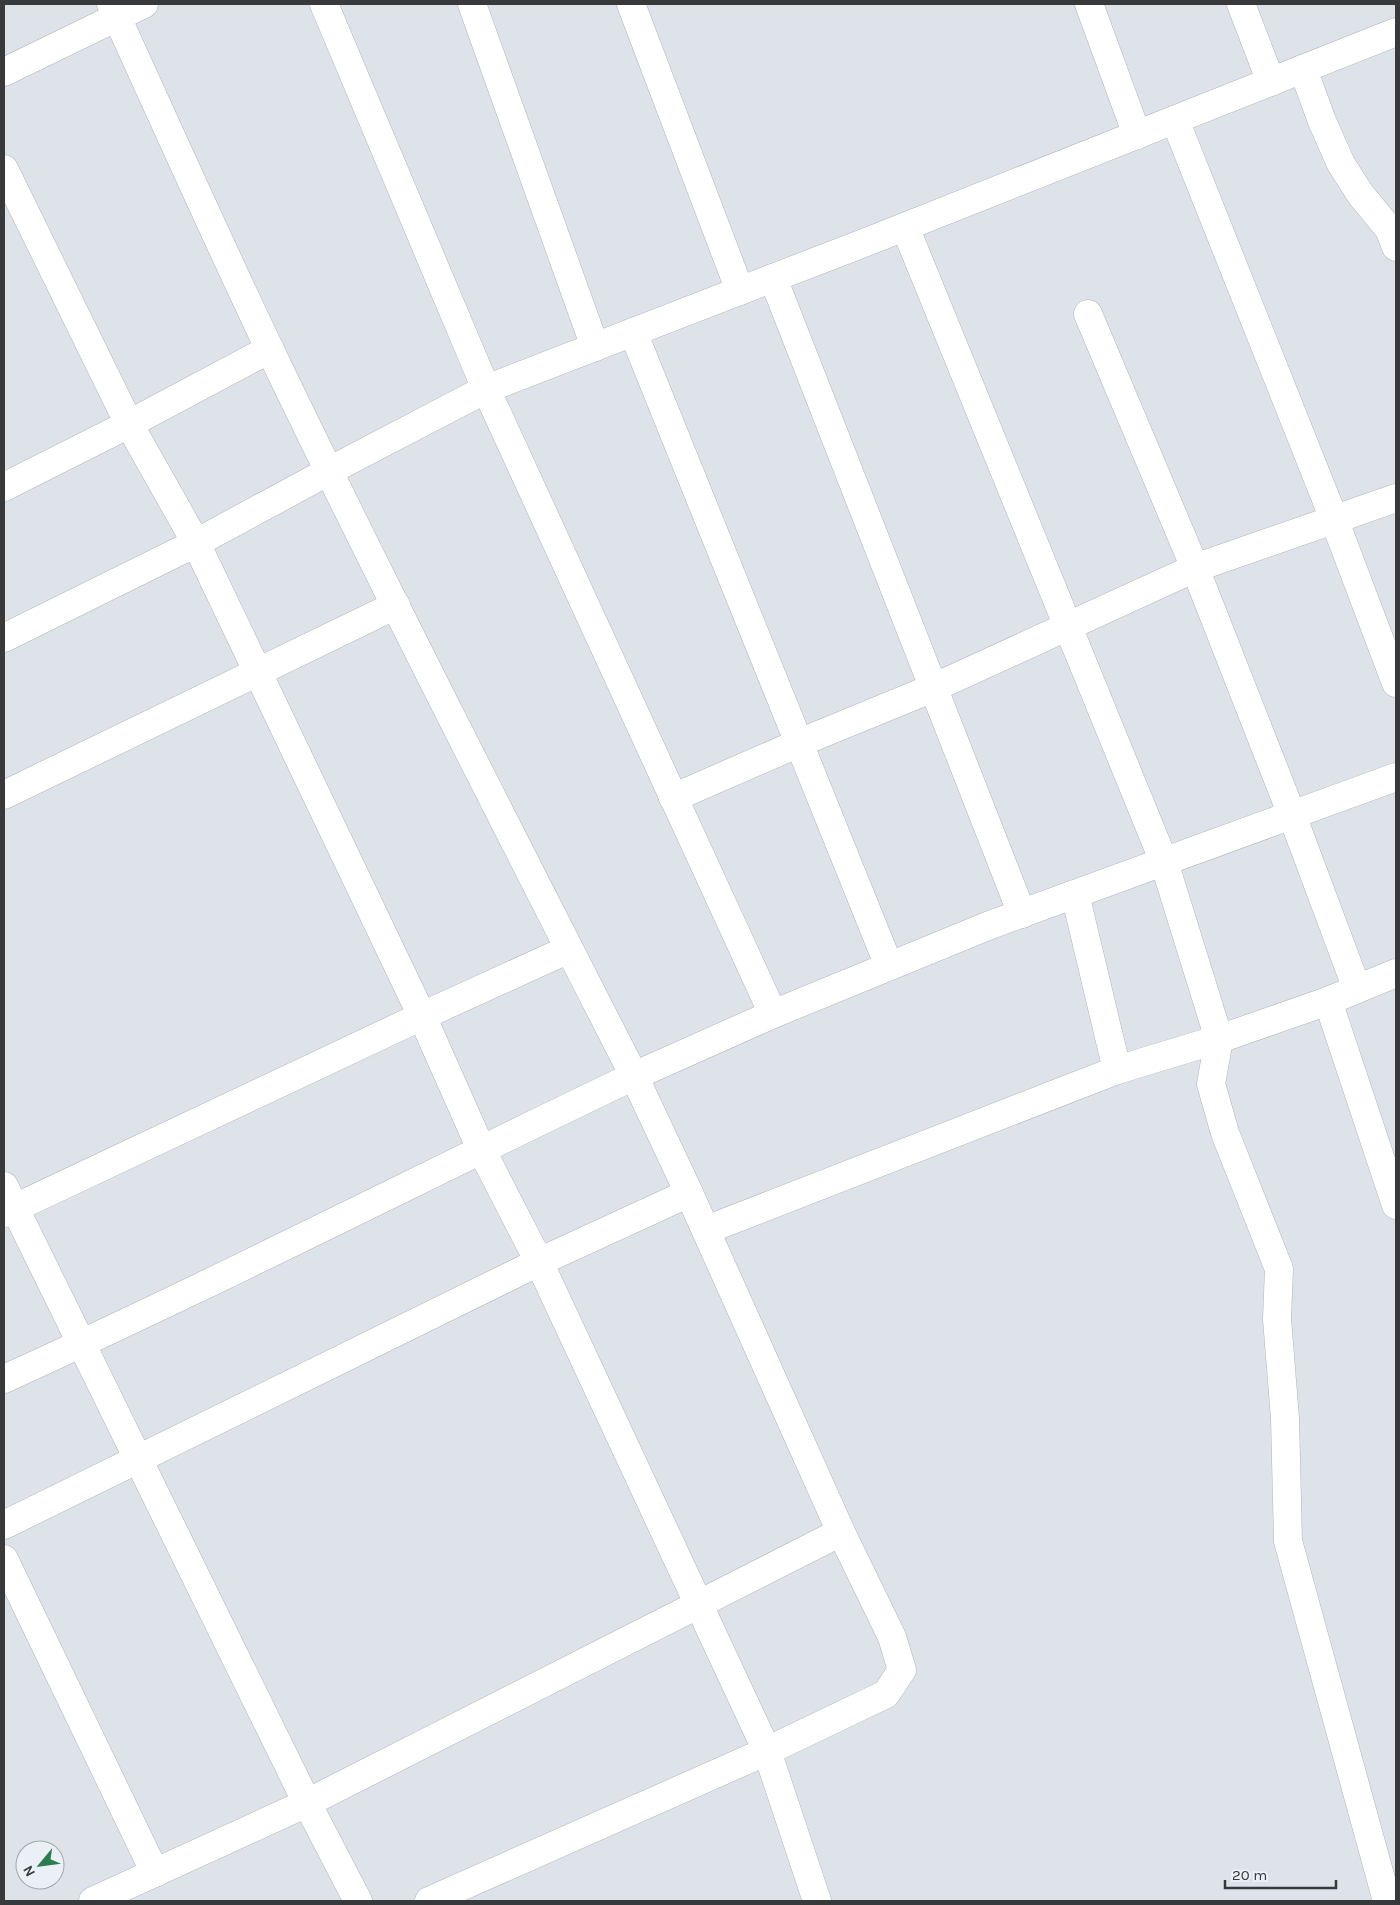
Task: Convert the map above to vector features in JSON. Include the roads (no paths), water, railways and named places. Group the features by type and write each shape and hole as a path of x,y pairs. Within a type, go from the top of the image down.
{"street":[{"path":"4,72 114,10 144,4"},
{"path":"324,4 486,390 774,1014"},
{"path":"472,4 595,347"},
{"path":"631,4 740,291"},
{"path":"1089,4 1137,136"},
{"path":"1241,4 1271,82"},
{"path":"114,10 270,349 329,471 634,1076 706,1230 841,1532 892,1637 902,1670 886,1694 766,1751 429,1901"},
{"path":"4,638 196,544 329,471 486,390 1137,136 1396,32"},
{"path":"1303,69 1322,121 1341,164 1361,195 1389,229 1396,247"},
{"path":"1175,120 1334,519 1396,683"},
{"path":"4,169 129,424 196,544 422,1016 481,1149 538,1262 766,1751 817,1901"},
{"path":"905,227 1164,862 1219,1039 1210,1084 1225,1134 1279,1269 1277,1319 1285,1418 1288,1541 1330,1700 1389,1901"},
{"path":"773,278 1022,914"},
{"path":"1088,314 1195,568 1292,815 1357,989"},
{"path":"633,332 889,966"},
{"path":"4,487 129,424 270,349"},
{"path":"673,798 799,743 933,688 1195,568 1396,498"},
{"path":"4,795 396,605"},
{"path":"4,1379 634,1076 774,1014 889,966 1022,914 1396,777"},
{"path":"1076,894 1117,1070"},
{"path":"358,1901 307,1803 139,1459 7,1202 569,949"},
{"path":"706,1230 1117,1070 1219,1039 1328,1001 1396,973"},
{"path":"1328,1001 1396,1205"},
{"path":"4,1525 538,1262 689,1193"},
{"path":"93,1901 307,1803 841,1532"},
{"path":"4,1560 155,1873"},
{"path":"1389,1901 1396,1869"}]}
